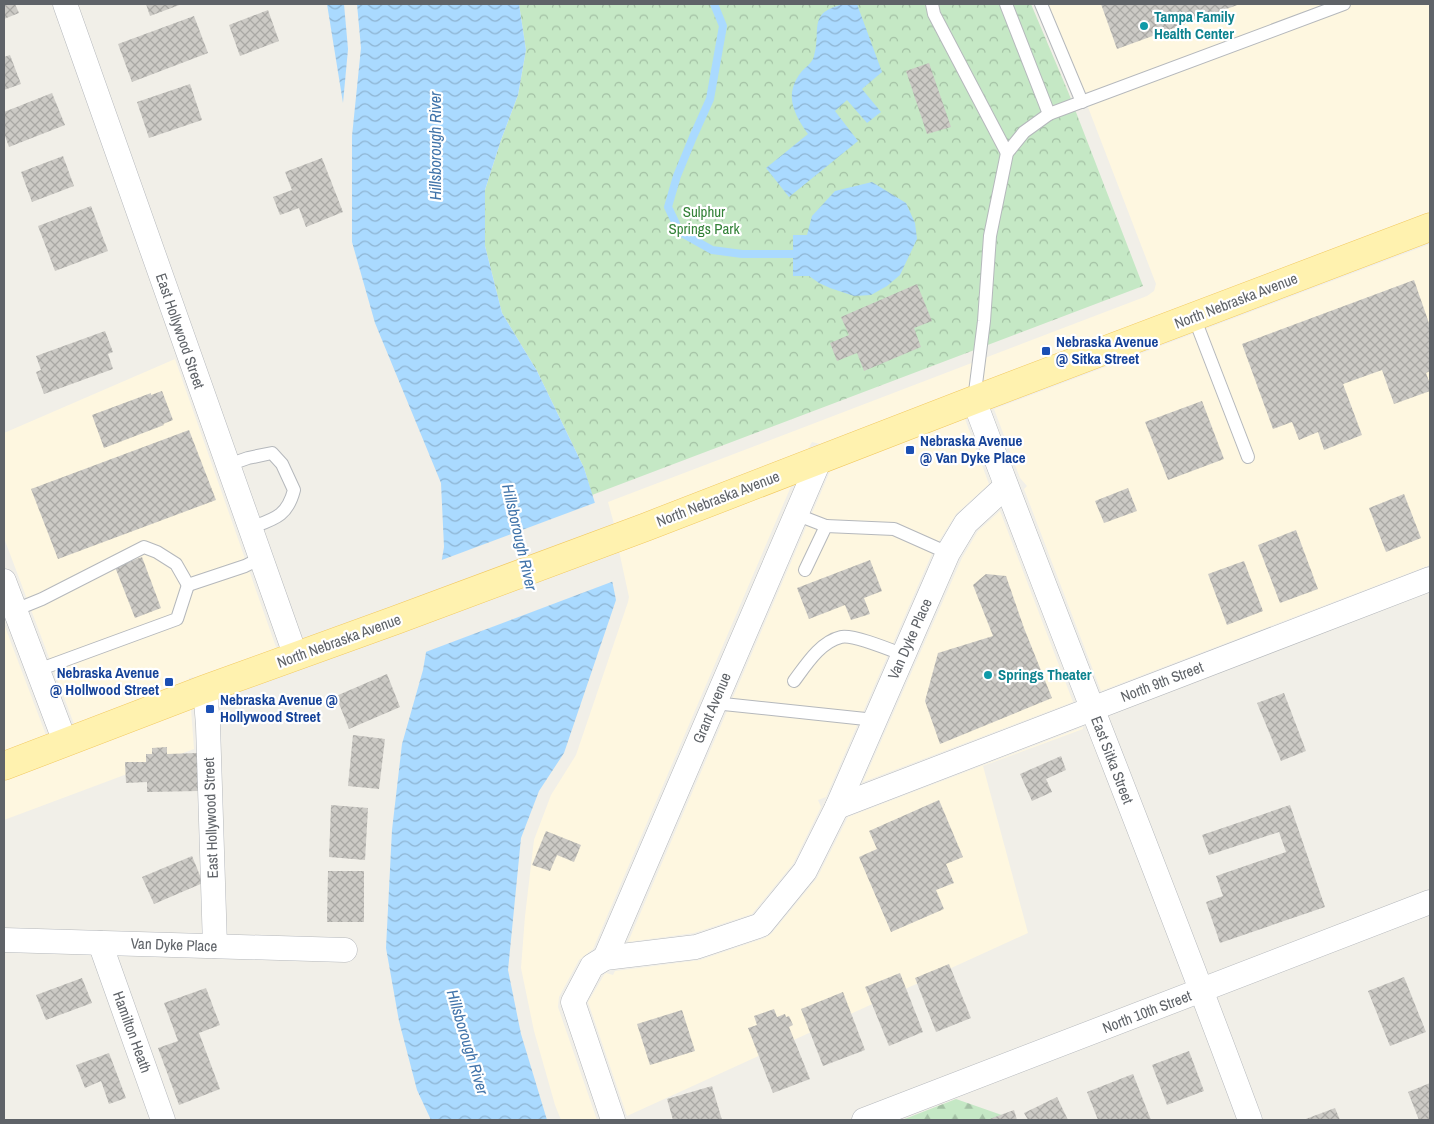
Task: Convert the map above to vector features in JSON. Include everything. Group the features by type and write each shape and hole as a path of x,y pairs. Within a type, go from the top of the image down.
{"main road":[{"name":"North Nebraska Avenue","path":"4,766 205,689 646,527 1430,227"}],"street":[{"name":"East Hollywood Street","path":"65,4 296,657"},
{"name":"East Sitka Street","path":"974,400 1202,990 1250,1120"},
{"name":"Grant Avenue","path":"605,958 820,459"},
{"name":"Van Dyke Place","path":"605,958 696,947 761,925 806,870 837,807 948,553 966,523 1006,486"},
{"name":"North 9th Street","path":"837,807 1430,579"},
{"path":"4,581 65,742"},
{"name":"East Hollywood Street","path":"205,689 215,946"},
{"name":"North 10th Street","path":"864,1120 1430,902"},
{"name":"Van Dyke Place","path":"4,940 345,950"},
{"name":"Hamilton Heath","path":"100,943 163,1120"},
{"path":"605,958 592,966 572,1002 613,1120"}],"lane":[{"path":"943,4 933,9 1007,153"},
{"path":"1006,4 1049,114"},
{"path":"1041,4 1082,102"},
{"path":"974,400 984,322 990,236 1007,153 1024,132 1049,114 1344,4"},
{"path":"1194,316 1248,457"},
{"path":"228,465 272,453 282,464 294,490 291,503 283,514 250,528"},
{"path":"795,514 826,526 894,529 948,553"},
{"path":"805,570 826,526"},
{"path":"15,610 42,599 144,547 157,552 176,564 188,585 177,619 38,670"},
{"path":"188,585 244,566 261,558"},
{"path":"794,681 812,656 825,645 841,636 858,639 904,654"},
{"path":"714,703 875,720"}],"shaded area":[{"path":"1045,4 1430,4 1430,213 820,444 812,442 808,449 614,524 608,502 1147,296 1154,291 1156,284 1081,89"},
{"path":"1430,244 1430,565 1101,691 1024,489 1027,486 1020,478 994,409"},
{"path":"175,359 277,650 202,676 189,678 189,681 74,724 4,538 4,433"},
{"path":"965,419 989,484 956,514 934,549 826,797 818,800 821,807 793,864 752,914 694,933 628,942 831,469"},
{"path":"792,484 593,949 579,960 559,997 558,1007 597,1120 561,1120 534,1031 521,968 525,916 534,840 551,795 576,755 628,602 629,597 619,551"},
{"path":"1000,511 1073,702 863,782 962,558 978,531"},
{"path":"4,624 46,735 4,751"},
{"path":"191,709 194,749 4,820 4,781"},
{"path":"1083,727 1083,729 983,766 1028,933 627,1116 588,1002 606,973 613,975 615,971 700,960 765,938 772,933 817,878 848,817"}],"green space":[{"name":"Sulphur Springs Park","path":"519,4 1031,4 1069,94 1143,286 592,495 584,468 537,371 502,313 485,246 485,190 518,95 526,50"},
{"path":"956,1099 1016,1120 902,1120"}],"water":[{"path":"327,4 344,4 348,49 343,103"},
{"name":"Hillsborough River","path":"357,4 519,4 526,50 518,95 485,190 485,246 502,313 537,371 584,468 599,516 616,600 564,753 539,791 521,838 508,970 521,1034 547,1120 431,1120 417,1090 399,1021 386,948 392,830 402,744 423,670 444,547 441,483 375,323 352,242 352,136 361,48"},
{"path":"857,4 882,72 862,89 881,112 867,123 847,100 835,111 858,141 789,197 766,168 808,134 795,111 792,96 793,88 796,79 813,58 820,17 833,7"},
{"path":"872,182 906,203 915,223 917,239 900,275 887,286 871,295 854,296 830,288 809,276 793,276 793,235 807,235 812,216 835,191"}],"pier":[{"path":"597,502 614,581 423,653 439,561"}],"building":[{"path":"4,4 15,4 19,13 4,19"},
{"path":"146,4 182,4 150,16"},
{"name":"Tampa Family Health Center","path":"1101,4 1240,4 1117,49"},
{"path":"268,10 279,41 240,56 229,25"},
{"path":"194,16 208,53 132,82 118,44"},
{"path":"10,55 21,84 4,90 4,57"},
{"path":"929,63 951,127 927,134 906,71"},
{"path":"190,84 202,120 149,138 137,102"},
{"path":"52,93 65,125 9,147 4,133 4,112"},
{"path":"63,156 74,186 32,202 21,172"},
{"path":"322,158 343,212 306,227 299,208 280,215 273,197 292,190 285,172"},
{"path":"91,206 108,251 55,271 38,226"},
{"path":"1414,280 1430,326 1430,371 1426,373 1430,384 1430,391 1394,404 1382,370 1343,384 1362,435 1324,450 1318,432 1299,440 1292,422 1273,429 1242,344"},
{"path":"917,284 932,321 914,328 921,347 864,371 857,353 837,361 830,343 849,335 841,317"},
{"path":"105,331 113,352 108,354 113,369 44,394 36,372 41,370 36,356"},
{"path":"162,391 173,420 104,448 92,415 151,393 151,395"},
{"path":"1202,401 1224,459 1168,480 1145,422"},
{"path":"189,430 216,500 58,559 31,489"},
{"path":"1128,488 1137,511 1104,523 1095,501"},
{"path":"1404,494 1421,538 1386,552 1369,508"},
{"path":"1296,530 1318,589 1280,603 1258,545"},
{"path":"142,557 161,608 135,618 115,567"},
{"path":"870,560 882,591 864,598 870,614 851,620 845,605 809,619 797,588"},
{"path":"1244,561 1263,611 1227,625 1208,574"},
{"name":"Springs Theater","path":"986,574 1006,576 1024,628 1052,698 940,744 925,701 938,653 993,636 973,585"},
{"path":"387,674 400,707 349,729 336,696"},
{"path":"1284,693 1306,751 1281,761 1257,703"},
{"path":"353,735 385,739 379,789 348,786"},
{"path":"167,747 167,754 198,753 199,791 147,792 147,782 126,783 125,762 146,762 146,754 152,754 152,748"},
{"path":"1061,756 1066,770 1046,779 1052,792 1032,801 1020,774"},
{"path":"939,800 963,857 946,864 954,883 936,890 944,909 891,932 859,857 877,849 869,831"},
{"path":"331,805 368,808 365,860 329,857"},
{"path":"1290,805 1325,907 1220,943 1206,902 1223,896 1216,876 1286,852 1279,832 1209,855 1202,835"},
{"path":"546,831 581,845 574,862 557,855 550,871 532,865"},
{"path":"192,856 203,883 154,904 142,877"},
{"path":"328,871 364,871 364,922 327,922"},
{"path":"949,964 971,1018 936,1032 915,978"},
{"path":"900,973 923,1032 889,1046 865,987"},
{"path":"1404,977 1426,1032 1390,1046 1368,991"},
{"path":"82,978 92,1003 46,1020 36,995"},
{"path":"206,988 220,1025 199,1033 220,1089 179,1105 158,1048 178,1041 164,1003"},
{"path":"843,992 865,1050 823,1066 801,1009"},
{"path":"774,1009 777,1017 785,1014 786,1017 789,1016 793,1025 789,1027 810,1079 773,1093 748,1028 757,1025 754,1016"},
{"path":"682,1010 695,1051 650,1065 637,1024"},
{"path":"1189,1051 1204,1091 1167,1105 1152,1065"},
{"path":"109,1053 126,1098 109,1104 101,1081 85,1088 76,1065"},
{"path":"1133,1074 1151,1120 1098,1120 1087,1092"},
{"path":"1430,1083 1430,1120 1419,1120 1408,1092"},
{"path":"712,1086 722,1120 673,1120 667,1099"},
{"path":"1057,1097 1068,1120 1028,1120 1024,1113"},
{"path":"1335,1108 1340,1120 1303,1120"},
{"path":"1014,1110 1017,1120 987,1120"}],"waterway":[{"path":"714,4 723,26 710,99 677,176 668,207 680,232 712,250 742,254 793,254"}],"place":[{"name":"Tampa Family Health Center","path":"1144,26"},
{"name":"Nebraska Avenue @ Sitka Street","path":"1046,351"},
{"name":"Nebraska Avenue @ Van Dyke Place","path":"910,450"},
{"name":"Springs Theater","path":"988,675"},
{"name":"Nebraska Avenue @ Hollwood Street","path":"169,682"},
{"name":"Nebraska Avenue @ Hollywood Street","path":"210,709"}]}
